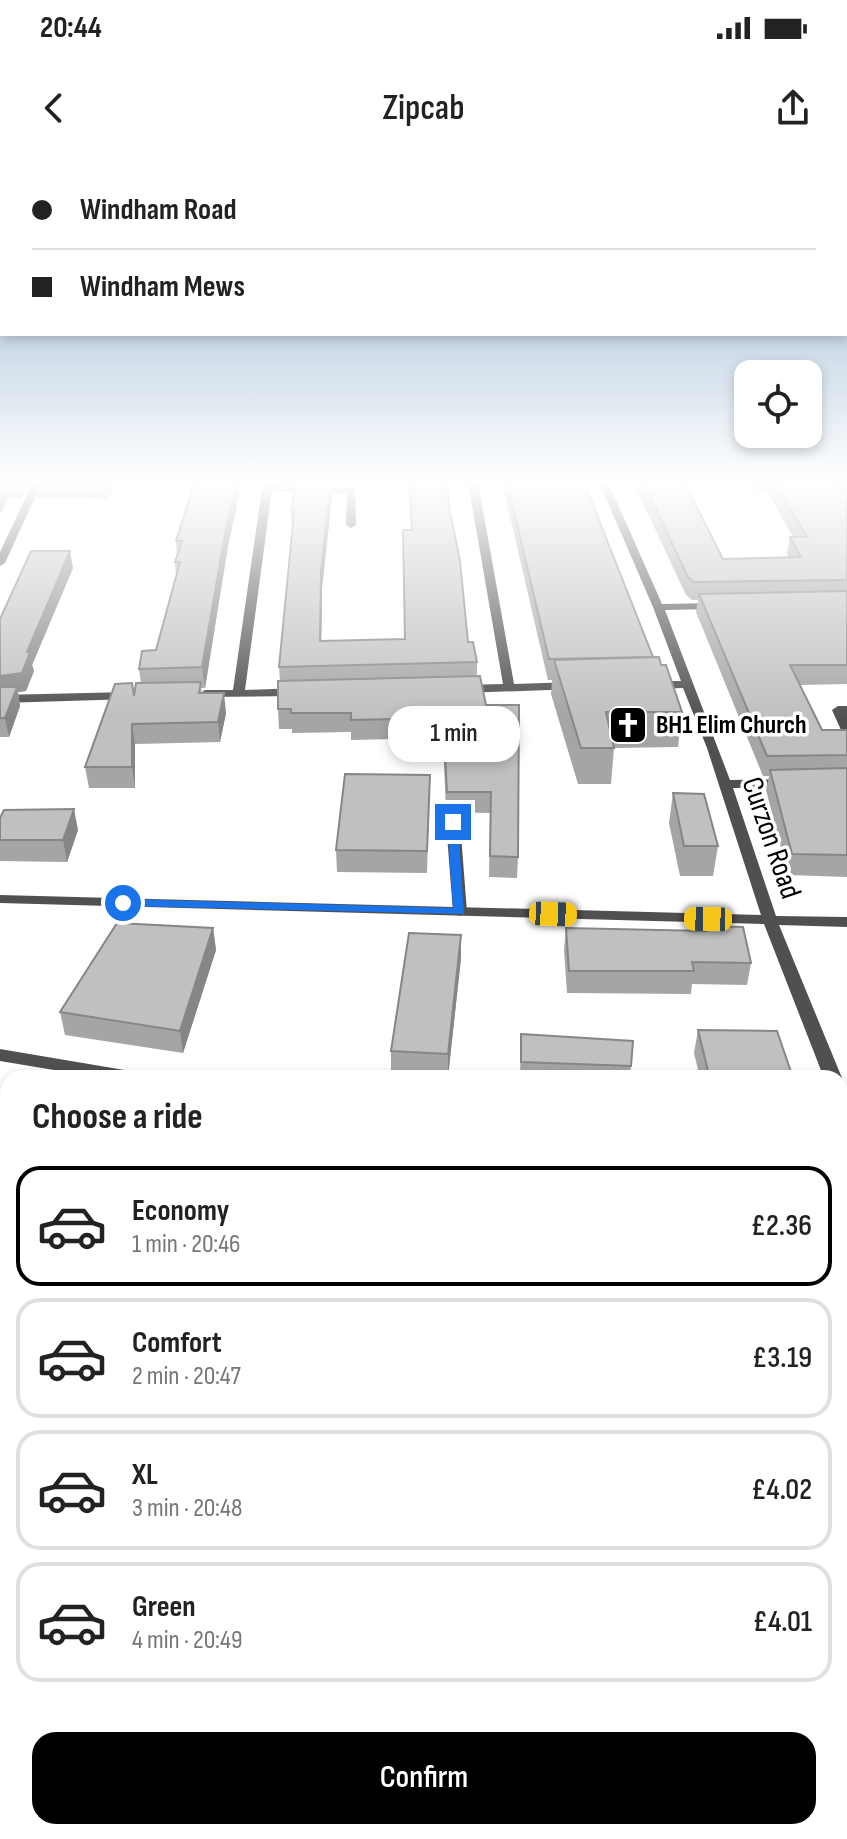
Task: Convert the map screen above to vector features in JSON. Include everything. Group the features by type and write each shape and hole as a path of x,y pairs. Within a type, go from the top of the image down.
{"street":[{"path":"238,694 257,560"},
{"path":"487,560 509,687"},
{"name":"Curzon Road","path":"637,560 724,784 770,921 830,1070"},
{"path":"658,607 735,605"},
{"path":"642,685 687,684"},
{"path":"445,689 583,686"},
{"path":"192,695 318,692"},
{"path":"0,699 145,696"},
{"path":"847,710 838,710 847,730"},
{"path":"724,784 801,783"},
{"path":"453,822 460,912"},
{"path":"0,899 847,922"},
{"path":"0,1055 89,1070"}],"building":[{"path":"27,560 66,560 27,652 30,652 22,673 0,676 0,619"},
{"path":"220,560 202,667 139,669 142,651 156,650 180,562 175,562"},
{"path":"289,560 322,560 320,641 405,639 404,560 460,560 468,642 473,642 477,662 279,667"},
{"path":"526,560 615,560 653,657 549,659"},
{"path":"680,560 847,560 847,580 694,582"},
{"path":"847,591 847,665 790,665 822,730 847,730 847,755 767,756 699,594"},
{"path":"659,657 661,665 666,665 682,712 606,712 614,748 581,748 554,660"},
{"path":"480,676 486,705 519,705 518,857 490,856 491,792 447,792 443,718 351,720 351,713 291,713 291,709 278,709 278,681"},
{"path":"201,682 199,693 224,693 218,722 132,724 132,767 85,767 115,684 132,683 134,696 136,683"},
{"path":"0,687 17,687 5,718 0,718"},
{"path":"847,768 847,855 792,854 770,770"},
{"path":"345,774 430,775 427,851 336,850"},
{"path":"673,793 704,794 718,846 684,846"},
{"path":"74,809 63,840 0,840 0,818 4,810"},
{"path":"117,923 213,928 180,1031 60,1012"},
{"path":"705,926 743,927 751,963 692,962 694,971 569,971 566,928 706,931"},
{"path":"409,933 461,935 448,1054 391,1051"},
{"path":"698,1030 777,1031 790,1070 708,1070"},
{"path":"521,1034 633,1041 631,1066 521,1062"}],"place":[{"name":"BH1 Elim Church","path":"628,725"}],"route":[{"path":"123,903 460,912 453,822"}]}
